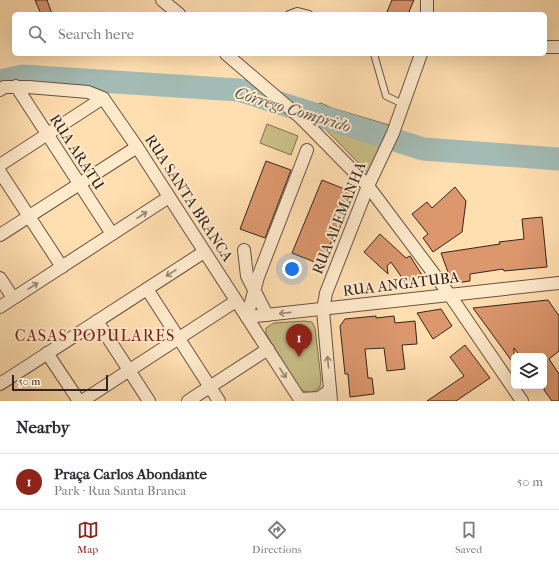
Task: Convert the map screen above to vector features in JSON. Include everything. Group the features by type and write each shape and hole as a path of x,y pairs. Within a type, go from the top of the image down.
{"street":[{"path":"162,0 177,12"},
{"path":"427,12 428,0"},
{"path":"547,47 559,47"},
{"path":"228,56 301,118 368,186 449,294 522,401"},
{"name":"RUA ALEMANHA","path":"331,396 323,310 326,293 368,186 393,133 420,56"},
{"path":"4,84 88,92 103,98"},
{"name":"RUA ARATU","path":"4,84 47,134 112,234"},
{"path":"0,166 103,98"},
{"name":"RUA SANTA BRANCA","path":"103,98 137,147 268,349 298,400"},
{"path":"0,235 137,147"},
{"path":"247,317 254,290 307,150"},
{"path":"0,172 62,267"},
{"path":"0,307 169,197"},
{"path":"244,250 245,269 267,315"},
{"path":"0,384 204,252"},
{"path":"0,278 13,298"},
{"name":"RUA ANGATUBA","path":"247,317 323,310 449,294 559,283"},
{"path":"147,289 219,401"},
{"path":"82,401 236,301"},
{"path":"97,321 149,401"},
{"path":"188,401 268,349"},
{"path":"47,353 79,401"},
{"path":"298,400 331,396"}],"lane":[{"path":"375,56 386,96 403,104"}],"shaded area":[{"path":"321,103 332,108 389,125 369,174 305,108"},
{"path":"267,124 298,136 291,155 260,143"},
{"path":"304,321 312,322 315,328 321,379 320,387 311,393 300,390 266,334 266,328 274,323"}],"building":[{"path":"35,0 47,0 51,12 40,12"},
{"path":"392,0 414,0 409,12 387,12"},
{"path":"266,161 291,170 265,238 240,229"},
{"path":"322,180 352,192 322,265 292,253"},
{"path":"455,187 466,201 462,232 433,252 423,238 428,234 412,214 427,202 432,208"},
{"path":"542,217 547,267 504,271 503,269 470,274 470,281 456,283 447,279 443,273 448,272 441,253 524,239 522,219"},
{"path":"380,234 406,258 410,256 422,275 407,285 391,262 387,266 388,274 364,252"},
{"path":"548,300 559,316 559,351 549,359 559,374 559,401 552,401 544,390 547,389 547,353 518,353 514,348 514,353 511,353 511,360 473,308"},
{"path":"441,309 452,326 433,339 417,313"},
{"path":"376,316 376,318 394,316 395,323 415,321 417,344 402,345 405,369 387,371 384,348 365,349 368,378 372,378 374,394 350,397 348,374 345,374 340,326 345,319"},
{"path":"465,345 490,378 456,401 427,401 464,376 450,357"}],"waterway":[{"name":"Córrego Comprido","path":"0,81 22,76 239,90 423,149 559,159"}],"place":[{"name":"Praça Carlos Abondante","path":"299,357"}],"district":[{"name":"CASAS POPULARES","path":"95,335"}]}
